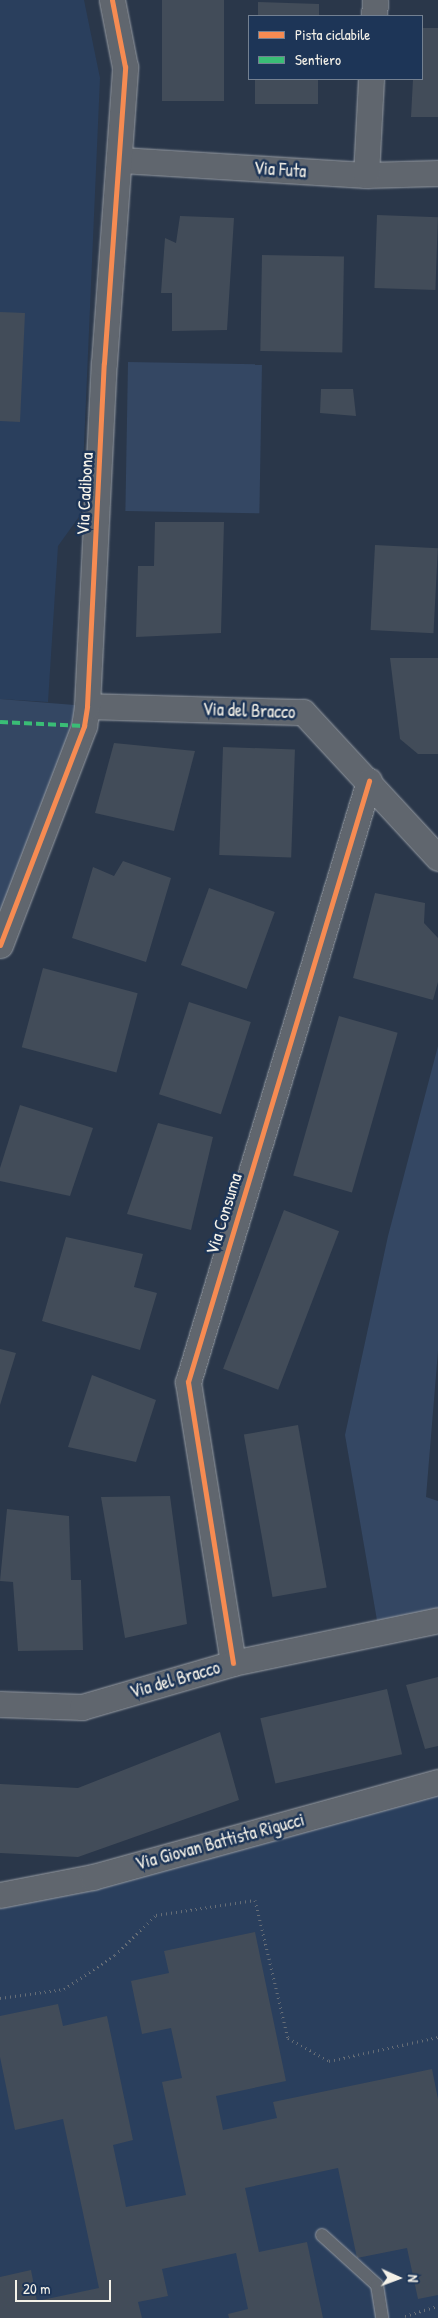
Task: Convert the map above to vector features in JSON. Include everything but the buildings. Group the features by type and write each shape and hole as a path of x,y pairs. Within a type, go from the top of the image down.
{"street":[{"name":"Via Cadibona","path":"0,945 84,726 87,706 104,363 121,160 126,67 112,0"},
{"path":"374,15 375,0"},
{"path":"366,175 371,80"},
{"name":"Via Futa","path":"121,160 366,175 438,173"},
{"name":"Via del Bracco","path":"87,706 303,712 369,781 438,858"},
{"name":"Via Consuma","path":"233,1662 188,1382 369,781"},
{"name":"Via del Bracco","path":"0,1704 82,1707 233,1662 438,1620"},
{"name":"Via Giovan Battista Rigucci","path":"0,1895 93,1877 438,1782"}],"lane":[{"path":"322,2235 377,2285 382,2318"}],"path":[{"path":"0,1998 64,1989 115,1956 156,1915 255,1900 288,2038 329,2061 438,2037"},
{"path":"396,2318 438,2306"}],"shaded area":[{"path":"0,0 84,0 100,78 81,514 58,546 48,702 0,699"},
{"path":"128,362 262,364 259,513 125,511"},
{"path":"0,699 87,706 0,945"},
{"path":"438,1046 438,1351 426,1497 438,1501 438,1620 379,1632 345,1435 388,1236"},
{"path":"438,1782 438,2318 0,2318 0,1895"}],"marked path":[{"path":"0,722 84,726"}],"cycle path":[{"path":"0,945 84,726 87,706 104,363 125,67 112,0"},
{"path":"233,1663 188,1382 369,781"}]}
